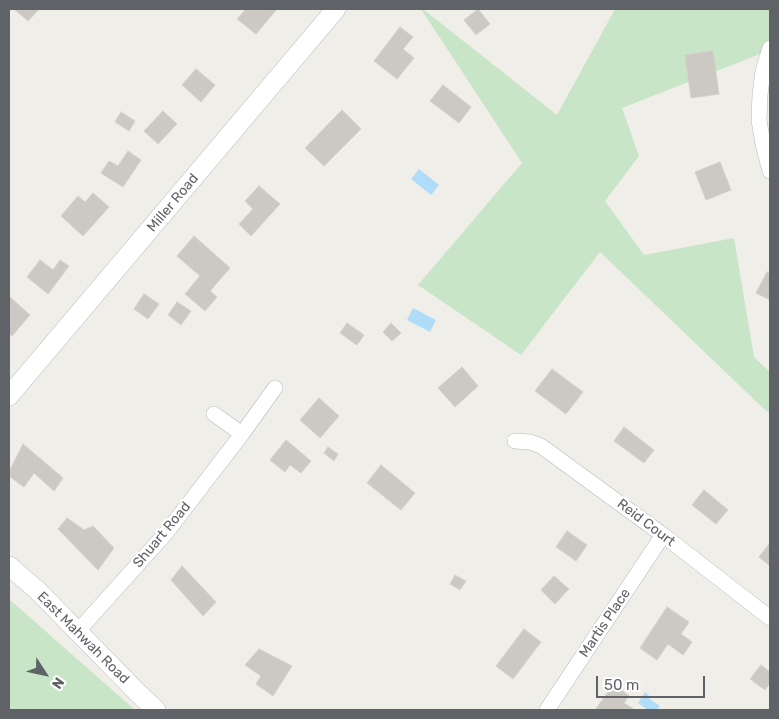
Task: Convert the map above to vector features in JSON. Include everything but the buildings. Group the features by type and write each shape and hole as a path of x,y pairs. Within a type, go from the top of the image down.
{"street":[{"name":"Miller Road","path":"9,396 336,9"},
{"path":"770,48 763,71 759,120 762,144 770,171"},
{"name":"Shuart Road","path":"78,631 166,532 275,388"},
{"path":"214,414 242,434"},
{"name":"Reid Court","path":"515,441 530,442 541,446 663,535 770,618"},
{"name":"Martis Place","path":"547,710 663,535"},
{"name":"East Mahwah Road","path":"9,566 78,631 156,710"}],"green space":[{"path":"421,9 557,115 615,9 770,9 770,54 765,52 622,108 639,156 605,201 644,255 734,238 754,357 770,372 770,413 600,252 521,355 418,285 522,163"},
{"path":"9,599 135,710 9,710"}],"water":[{"path":"419,169 439,185 431,195 411,179"},
{"path":"413,308 436,320 430,332 407,320"},
{"path":"645,692 649,695 647,697 660,706 657,710 648,710 638,703"}]}
